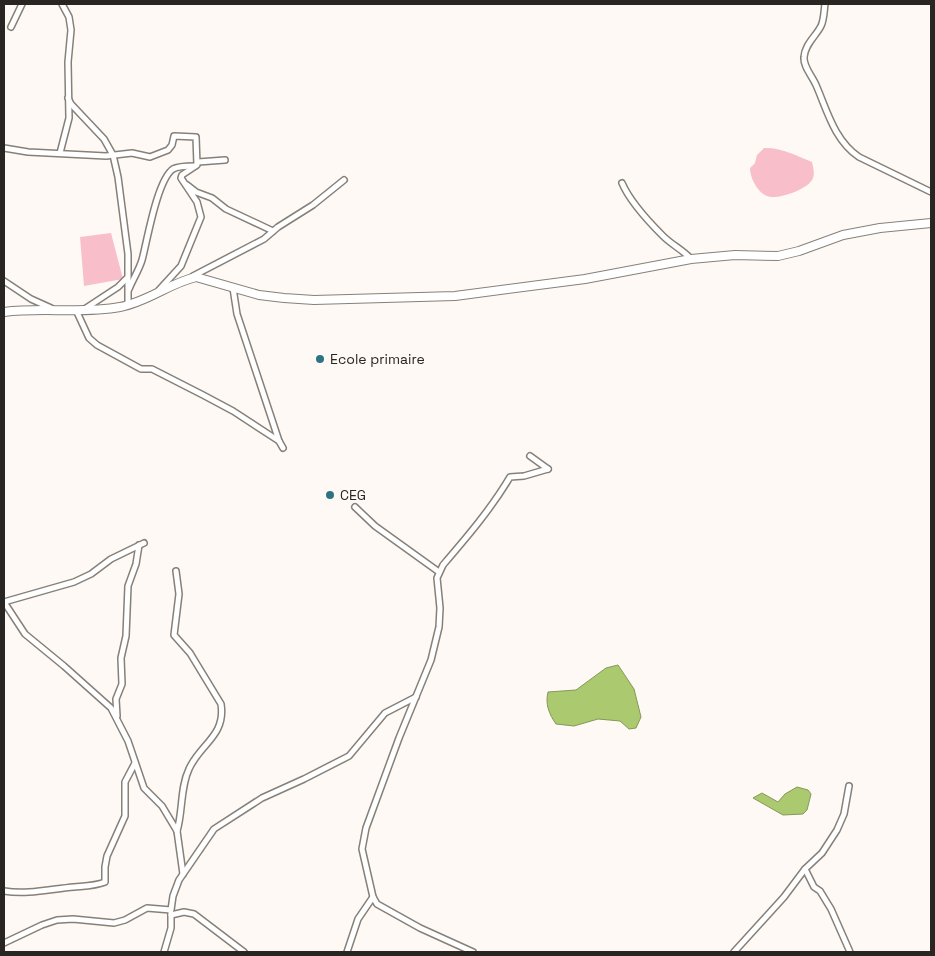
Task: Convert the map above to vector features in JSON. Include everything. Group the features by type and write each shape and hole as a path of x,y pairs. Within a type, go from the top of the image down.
{"street":[{"path":"11,27 22,4"},
{"path":"60,153 69,118 68,62 70,30 69,17 62,4"},
{"path":"825,4 822,23 807,46 804,61 836,132 859,157 931,192"},
{"path":"68,98 75,109 104,138 113,155 119,183 128,254 128,304"},
{"path":"4,148 28,152 113,155 125,153 155,156 164,153 170,148 174,136 194,137 198,141 198,164"},
{"path":"127,291 141,263 145,243 165,180 171,170 225,160"},
{"path":"154,294 181,266 201,217 196,202 183,181 182,175 198,164"},
{"path":"4,312 113,308 154,294 264,239 313,205 344,180"},
{"path":"183,181 196,192 212,198 226,209 273,231"},
{"path":"622,183 641,212 665,238 691,259"},
{"path":"186,279 202,278 234,288 284,298 314,300 455,296 585,279 691,259 735,255 778,256 799,251 843,235 880,228 931,223"},
{"path":"79,310 118,287 127,278"},
{"path":"4,281 31,299 56,311"},
{"path":"234,288 237,314 279,441 283,448"},
{"path":"79,310 89,338 97,345 141,369 152,369 203,395 233,411 279,441"},
{"path":"473,952 420,928 378,904 372,897 362,849 366,828 431,660 439,627 440,608 437,585 439,572 510,477 524,476 548,470 530,456"},
{"path":"355,506 375,526 439,572"},
{"path":"117,719 116,702 122,684 121,658 126,636 128,586 142,544 111,559 91,574 74,582 4,602 25,634 111,708 128,741 144,788 162,806 177,831 183,874"},
{"path":"176,571 179,594 174,634 186,646 196,662 221,704 222,712 220,727 190,766 177,831"},
{"path":"164,952 171,928 171,913 175,889 214,829 262,798 349,756 385,713 416,697"},
{"path":"4,892 36,892 95,885 105,882 107,856 125,816 125,782 135,762"},
{"path":"734,952 784,897 805,869 822,853 837,830 844,814 849,786"},
{"path":"805,869 814,887 820,891 831,909 850,952"},
{"path":"347,952 358,919 372,897"},
{"path":"4,943 57,920 114,923 125,920 144,909 194,914 244,952"}],"shaded area":[{"path":"764,148 783,150 812,162 813,178 806,186 795,192 771,197 763,194 753,182 750,168 755,163 757,155"},
{"path":"111,233 123,279 84,286 80,237"},
{"path":"618,665 634,689 641,717 636,728 629,729 620,721 598,719 574,726 556,724 548,709 548,692 576,690 606,668"},
{"path":"797,787 808,790 811,794 807,810 803,814 783,815 753,798 762,793 778,802 785,794"}],"place":[{"name":"Ecole primaire","path":"320,359"},
{"name":"CEG","path":"330,495"}]}
